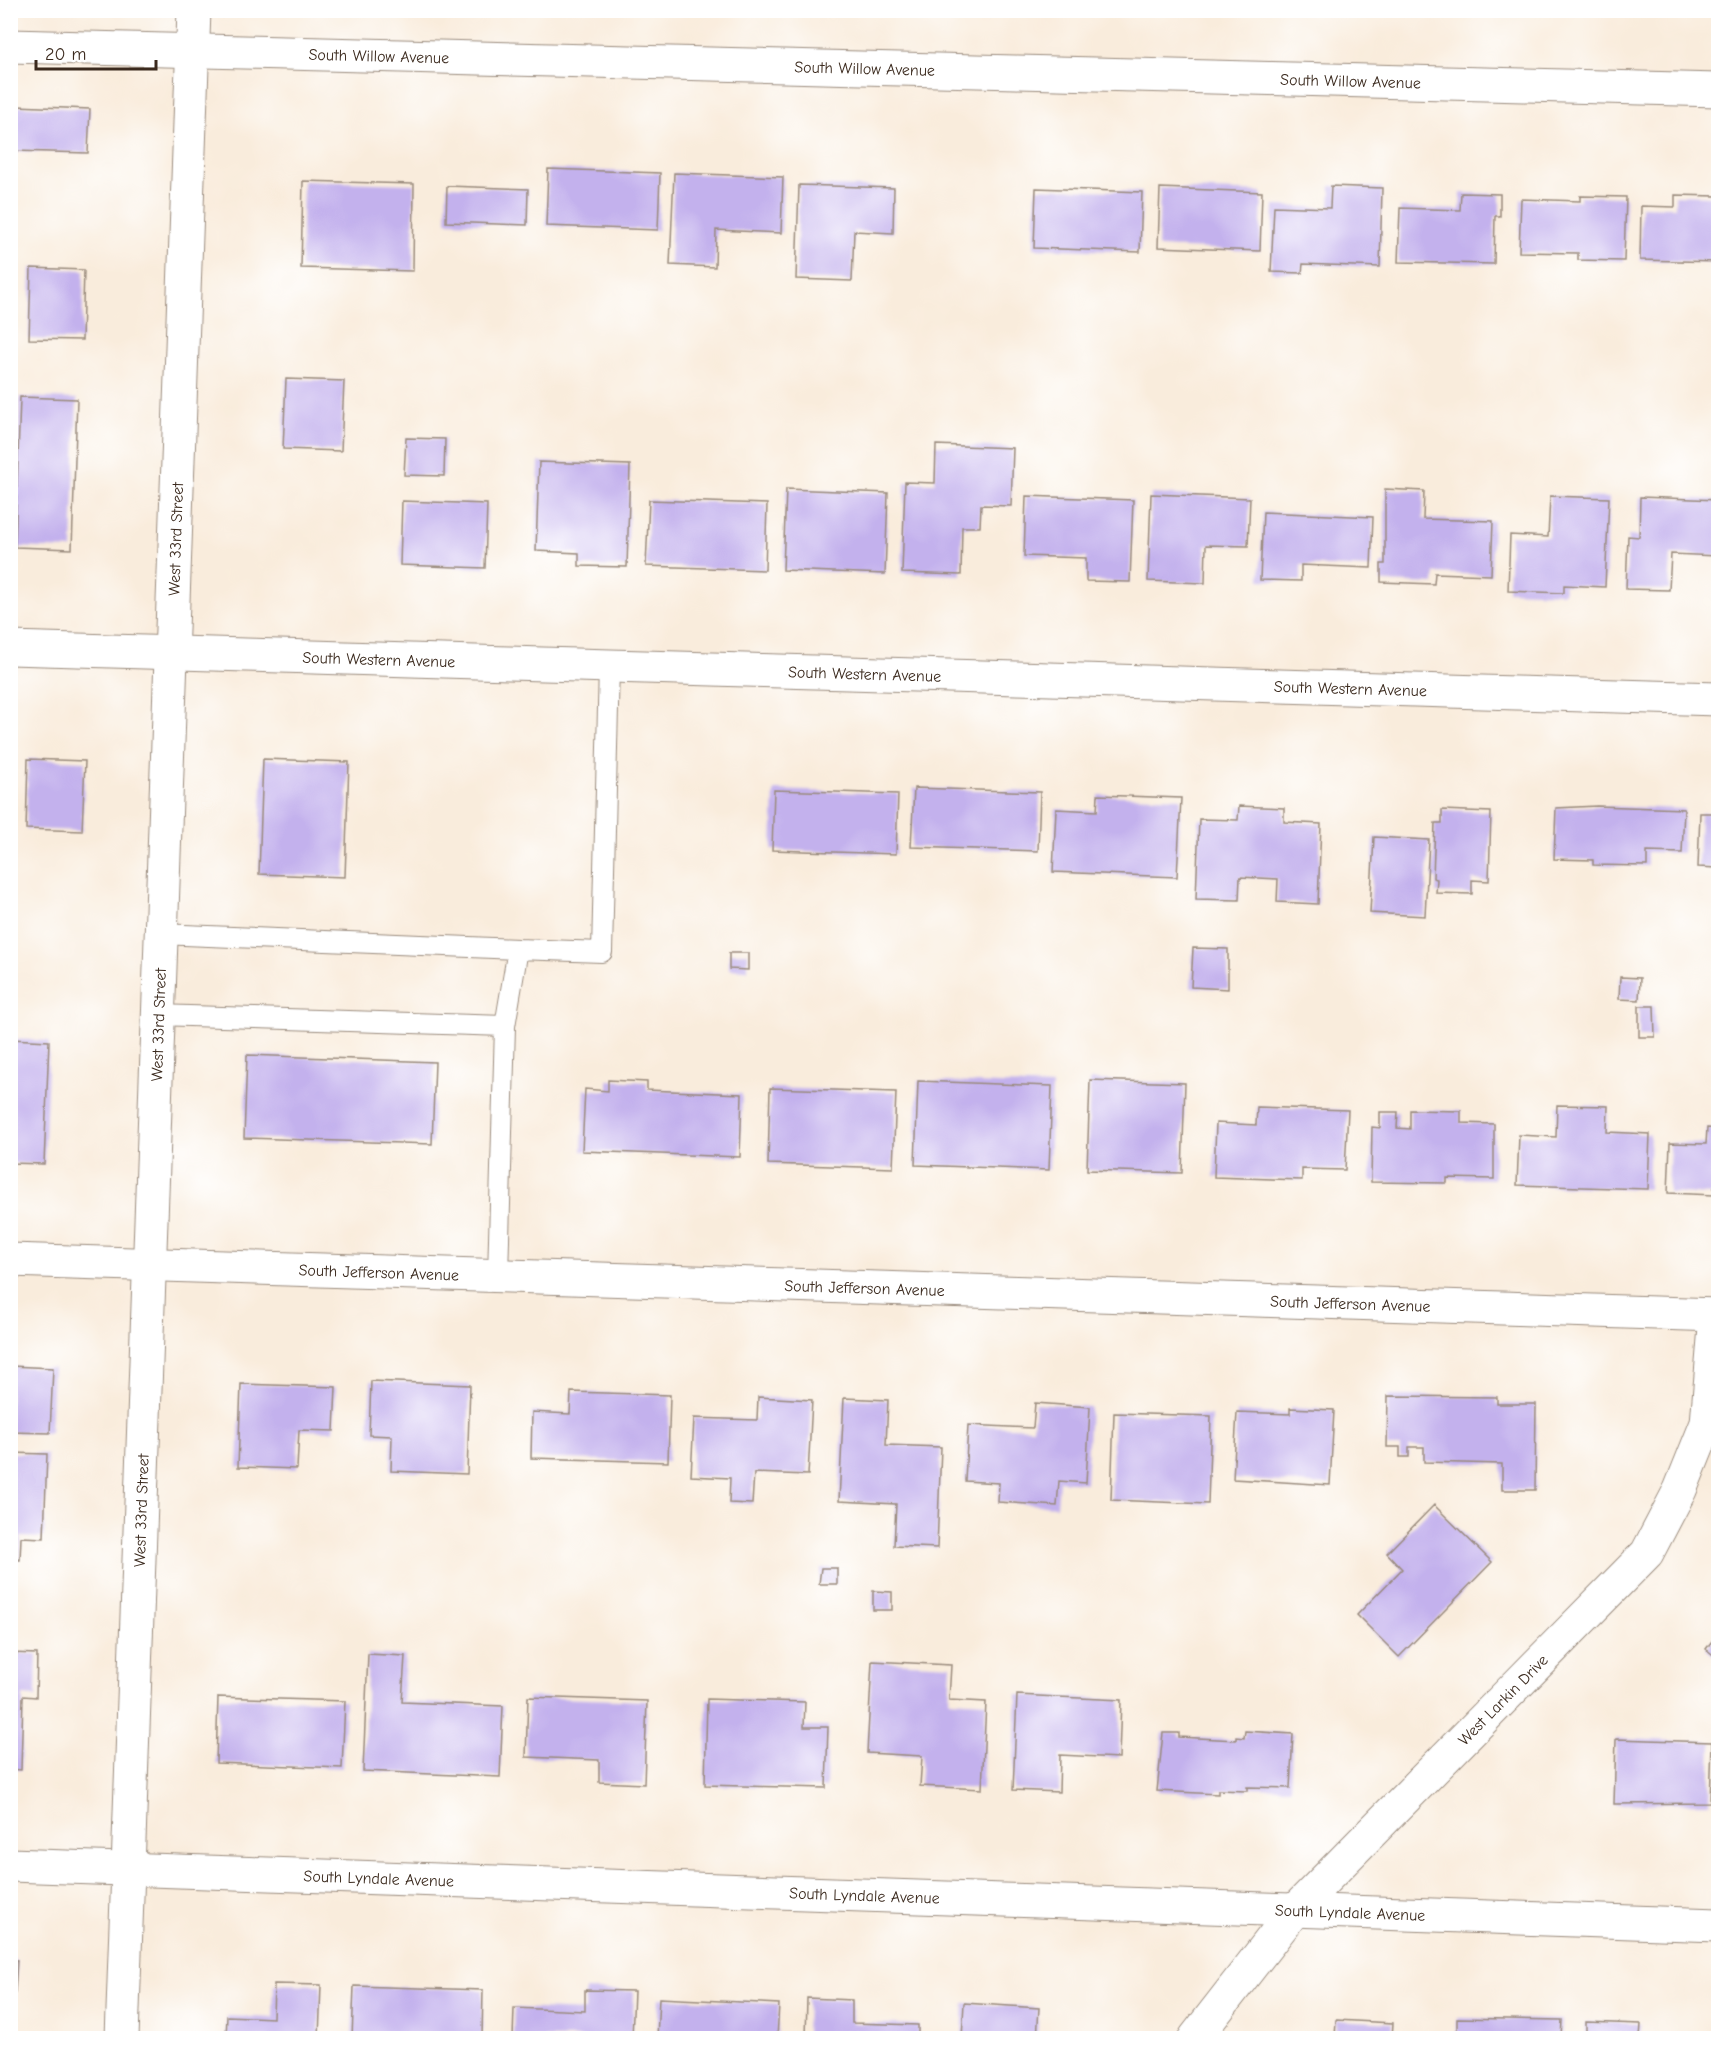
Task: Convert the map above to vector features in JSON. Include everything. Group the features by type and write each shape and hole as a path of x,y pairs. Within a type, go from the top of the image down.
{"street":[{"name":"West 33rd Street","path":"122,2038 194,10"},
{"name":"South Willow Avenue","path":"10,46 1719,90"},
{"name":"South Western Avenue","path":"10,648 1719,699"},
{"name":"South Jefferson Avenue","path":"10,1260 1717,1315"},
{"name":"West Larkin Drive","path":"1195,2038 1293,1912 1647,1553 1680,1490 1707,1423 1717,1315"},
{"name":"South Lyndale Avenue","path":"10,1865 1293,1912 1719,1925"}],"lane":[{"path":"160,934 602,952 609,666"},
{"path":"498,1275 505,1026 518,949"},
{"path":"158,1015 505,1026"}],"building":[{"path":"16,106 90,109 88,153 14,151"},
{"path":"548,169 660,173 658,230 546,226"},
{"path":"674,173 783,177 781,233 716,230 715,267 670,265"},
{"path":"303,181 414,184 413,271 301,268"},
{"path":"799,185 894,188 893,233 854,231 852,281 796,279"},
{"path":"447,186 528,189 527,225 446,222"},
{"path":"1331,186 1382,188 1380,267 1303,264 1302,273 1271,272 1274,206 1330,208"},
{"path":"1036,188 1142,192 1140,252 1034,248"},
{"path":"1160,188 1262,192 1260,251 1158,247"},
{"path":"1461,193 1500,194 1500,216 1495,216 1494,264 1398,262 1400,208 1460,210"},
{"path":"1675,195 1717,196 1718,262 1640,260 1641,206 1675,207"},
{"path":"1580,196 1626,197 1624,261 1578,260 1578,253 1519,252 1521,199 1580,201"},
{"path":"31,268 84,270 82,340 29,339"},
{"path":"286,379 344,381 341,451 283,449"},
{"path":"20,397 77,399 72,549 15,547"},
{"path":"406,438 445,439 444,476 404,475"},
{"path":"936,445 1013,448 1011,506 981,505 980,527 962,527 961,575 902,573 905,482 935,483"},
{"path":"539,462 630,465 627,567 579,566 579,553 536,551"},
{"path":"786,489 888,493 885,574 783,570"},
{"path":"1385,489 1424,491 1423,519 1493,521 1491,575 1435,573 1434,584 1381,582 1381,564 1385,564"},
{"path":"1151,494 1250,498 1248,546 1206,545 1205,583 1148,581"},
{"path":"1026,496 1133,500 1130,582 1086,581 1086,558 1024,556"},
{"path":"1550,496 1609,498 1605,587 1564,585 1564,593 1508,591 1510,535 1548,537"},
{"path":"1640,497 1718,500 1718,556 1671,554 1669,590 1626,589 1628,536 1639,537"},
{"path":"649,500 767,504 765,570 646,566"},
{"path":"402,501 487,504 485,568 400,565"},
{"path":"1263,512 1373,517 1371,568 1301,565 1301,581 1260,580"},
{"path":"28,759 85,761 82,831 26,829"},
{"path":"263,759 349,762 345,877 259,874"},
{"path":"914,788 1040,792 1038,851 911,847"},
{"path":"774,790 898,794 896,854 772,850"},
{"path":"1098,795 1181,798 1177,877 1053,872 1056,809 1097,811"},
{"path":"1239,806 1284,808 1284,822 1321,824 1318,904 1277,902 1278,879 1240,877 1239,900 1196,899 1199,819 1238,820"},
{"path":"1597,806 1684,809 1682,853 1647,852 1647,866 1593,865 1593,860 1554,859 1556,808"},
{"path":"1442,810 1491,812 1489,881 1472,880 1472,894 1436,893 1437,879 1433,878 1435,823 1442,823"},
{"path":"1700,813 1718,813 1718,868 1698,867"},
{"path":"1374,837 1429,840 1425,916 1370,913"},
{"path":"1193,948 1228,949 1228,989 1191,987"},
{"path":"729,953 748,953 748,970 729,969"},
{"path":"1620,977 1640,978 1639,1000 1619,999"},
{"path":"1639,1006 1654,1006 1655,1037 1639,1037"},
{"path":"10,1039 49,1041 44,1164 10,1163"},
{"path":"247,1055 435,1062 432,1144 244,1138"},
{"path":"608,1080 647,1082 647,1090 742,1094 740,1157 582,1151 585,1089 608,1091"},
{"path":"1090,1080 1185,1083 1182,1173 1087,1170"},
{"path":"918,1081 1052,1086 1049,1170 915,1165"},
{"path":"770,1088 896,1092 893,1168 768,1164"},
{"path":"1557,1105 1608,1106 1607,1132 1650,1134 1648,1189 1517,1185 1519,1135 1556,1137"},
{"path":"1257,1107 1348,1110 1345,1170 1302,1169 1302,1180 1214,1177 1216,1123 1256,1125"},
{"path":"1410,1110 1461,1111 1461,1123 1494,1124 1494,1179 1447,1178 1447,1183 1371,1182 1372,1127 1380,1128 1380,1112 1398,1112 1397,1128 1410,1129"},
{"path":"1707,1128 1718,1129 1718,1188 1714,1188 1714,1195 1668,1193 1670,1143 1706,1144"},
{"path":"10,1366 53,1368 50,1433 10,1432"},
{"path":"371,1381 470,1385 467,1474 391,1471 392,1436 369,1435"},
{"path":"241,1384 336,1387 334,1431 299,1430 297,1469 238,1467"},
{"path":"571,1392 670,1395 668,1462 531,1458 532,1412 570,1414"},
{"path":"1388,1396 1497,1397 1497,1404 1536,1404 1535,1490 1502,1490 1502,1464 1424,1462 1424,1447 1409,1447 1409,1457 1400,1457 1400,1447 1387,1447"},
{"path":"758,1397 812,1400 808,1475 754,1473 752,1504 729,1503 730,1478 691,1476 694,1418 757,1420"},
{"path":"844,1398 888,1400 886,1445 941,1447 937,1548 894,1546 896,1504 839,1501"},
{"path":"1035,1403 1090,1407 1086,1483 1059,1481 1057,1506 998,1502 999,1483 965,1481 968,1425 1033,1428"},
{"path":"1290,1408 1334,1410 1330,1485 1233,1479 1237,1412 1290,1414"},
{"path":"1114,1413 1211,1416 1208,1504 1111,1500"},
{"path":"10,1453 47,1454 44,1538 21,1537 20,1560 10,1560"},
{"path":"1434,1505 1492,1562 1399,1657 1357,1615 1402,1569 1387,1553"},
{"path":"821,1568 837,1568 837,1584 819,1584"},
{"path":"873,1591 892,1592 892,1610 873,1610"},
{"path":"1718,1633 1718,1659 1706,1649"},
{"path":"10,1653 37,1654 36,1697 23,1696 21,1770 10,1769"},
{"path":"368,1654 405,1656 402,1702 503,1706 500,1777 363,1771"},
{"path":"872,1661 951,1665 949,1700 986,1702 982,1789 920,1786 922,1756 867,1753"},
{"path":"1017,1695 1121,1700 1119,1758 1060,1755 1059,1792 1013,1790"},
{"path":"218,1697 345,1701 342,1768 216,1763"},
{"path":"528,1697 647,1701 644,1784 599,1782 599,1760 526,1757"},
{"path":"707,1699 805,1702 804,1727 828,1727 826,1788 705,1785"},
{"path":"1245,1731 1293,1734 1290,1788 1247,1787 1247,1791 1218,1790 1218,1794 1157,1791 1163,1733 1179,1733 1179,1737 1236,1740 1236,1737 1244,1738"},
{"path":"1616,1739 1712,1742 1710,1803 1614,1804"},
{"path":"10,1959 17,1960 15,1993 10,1993"},
{"path":"274,1984 321,1985 319,2038 226,2038 227,2016 273,2018"},
{"path":"354,1986 483,1990 482,2038 352,2038"},
{"path":"585,1990 634,1991 632,2038 513,2038 514,2008 585,2011"},
{"path":"659,1998 779,2004 777,2038 657,2038"},
{"path":"807,1998 852,2000 852,2023 918,2025 918,2038 806,2038"},
{"path":"964,2003 1039,2008 1037,2038 962,2038"},
{"path":"1457,2018 1562,2020 1561,2038 1457,2038"},
{"path":"1336,2020 1393,2023 1392,2038 1335,2038"},
{"path":"1586,2022 1641,2024 1640,2038 1586,2038"}]}
